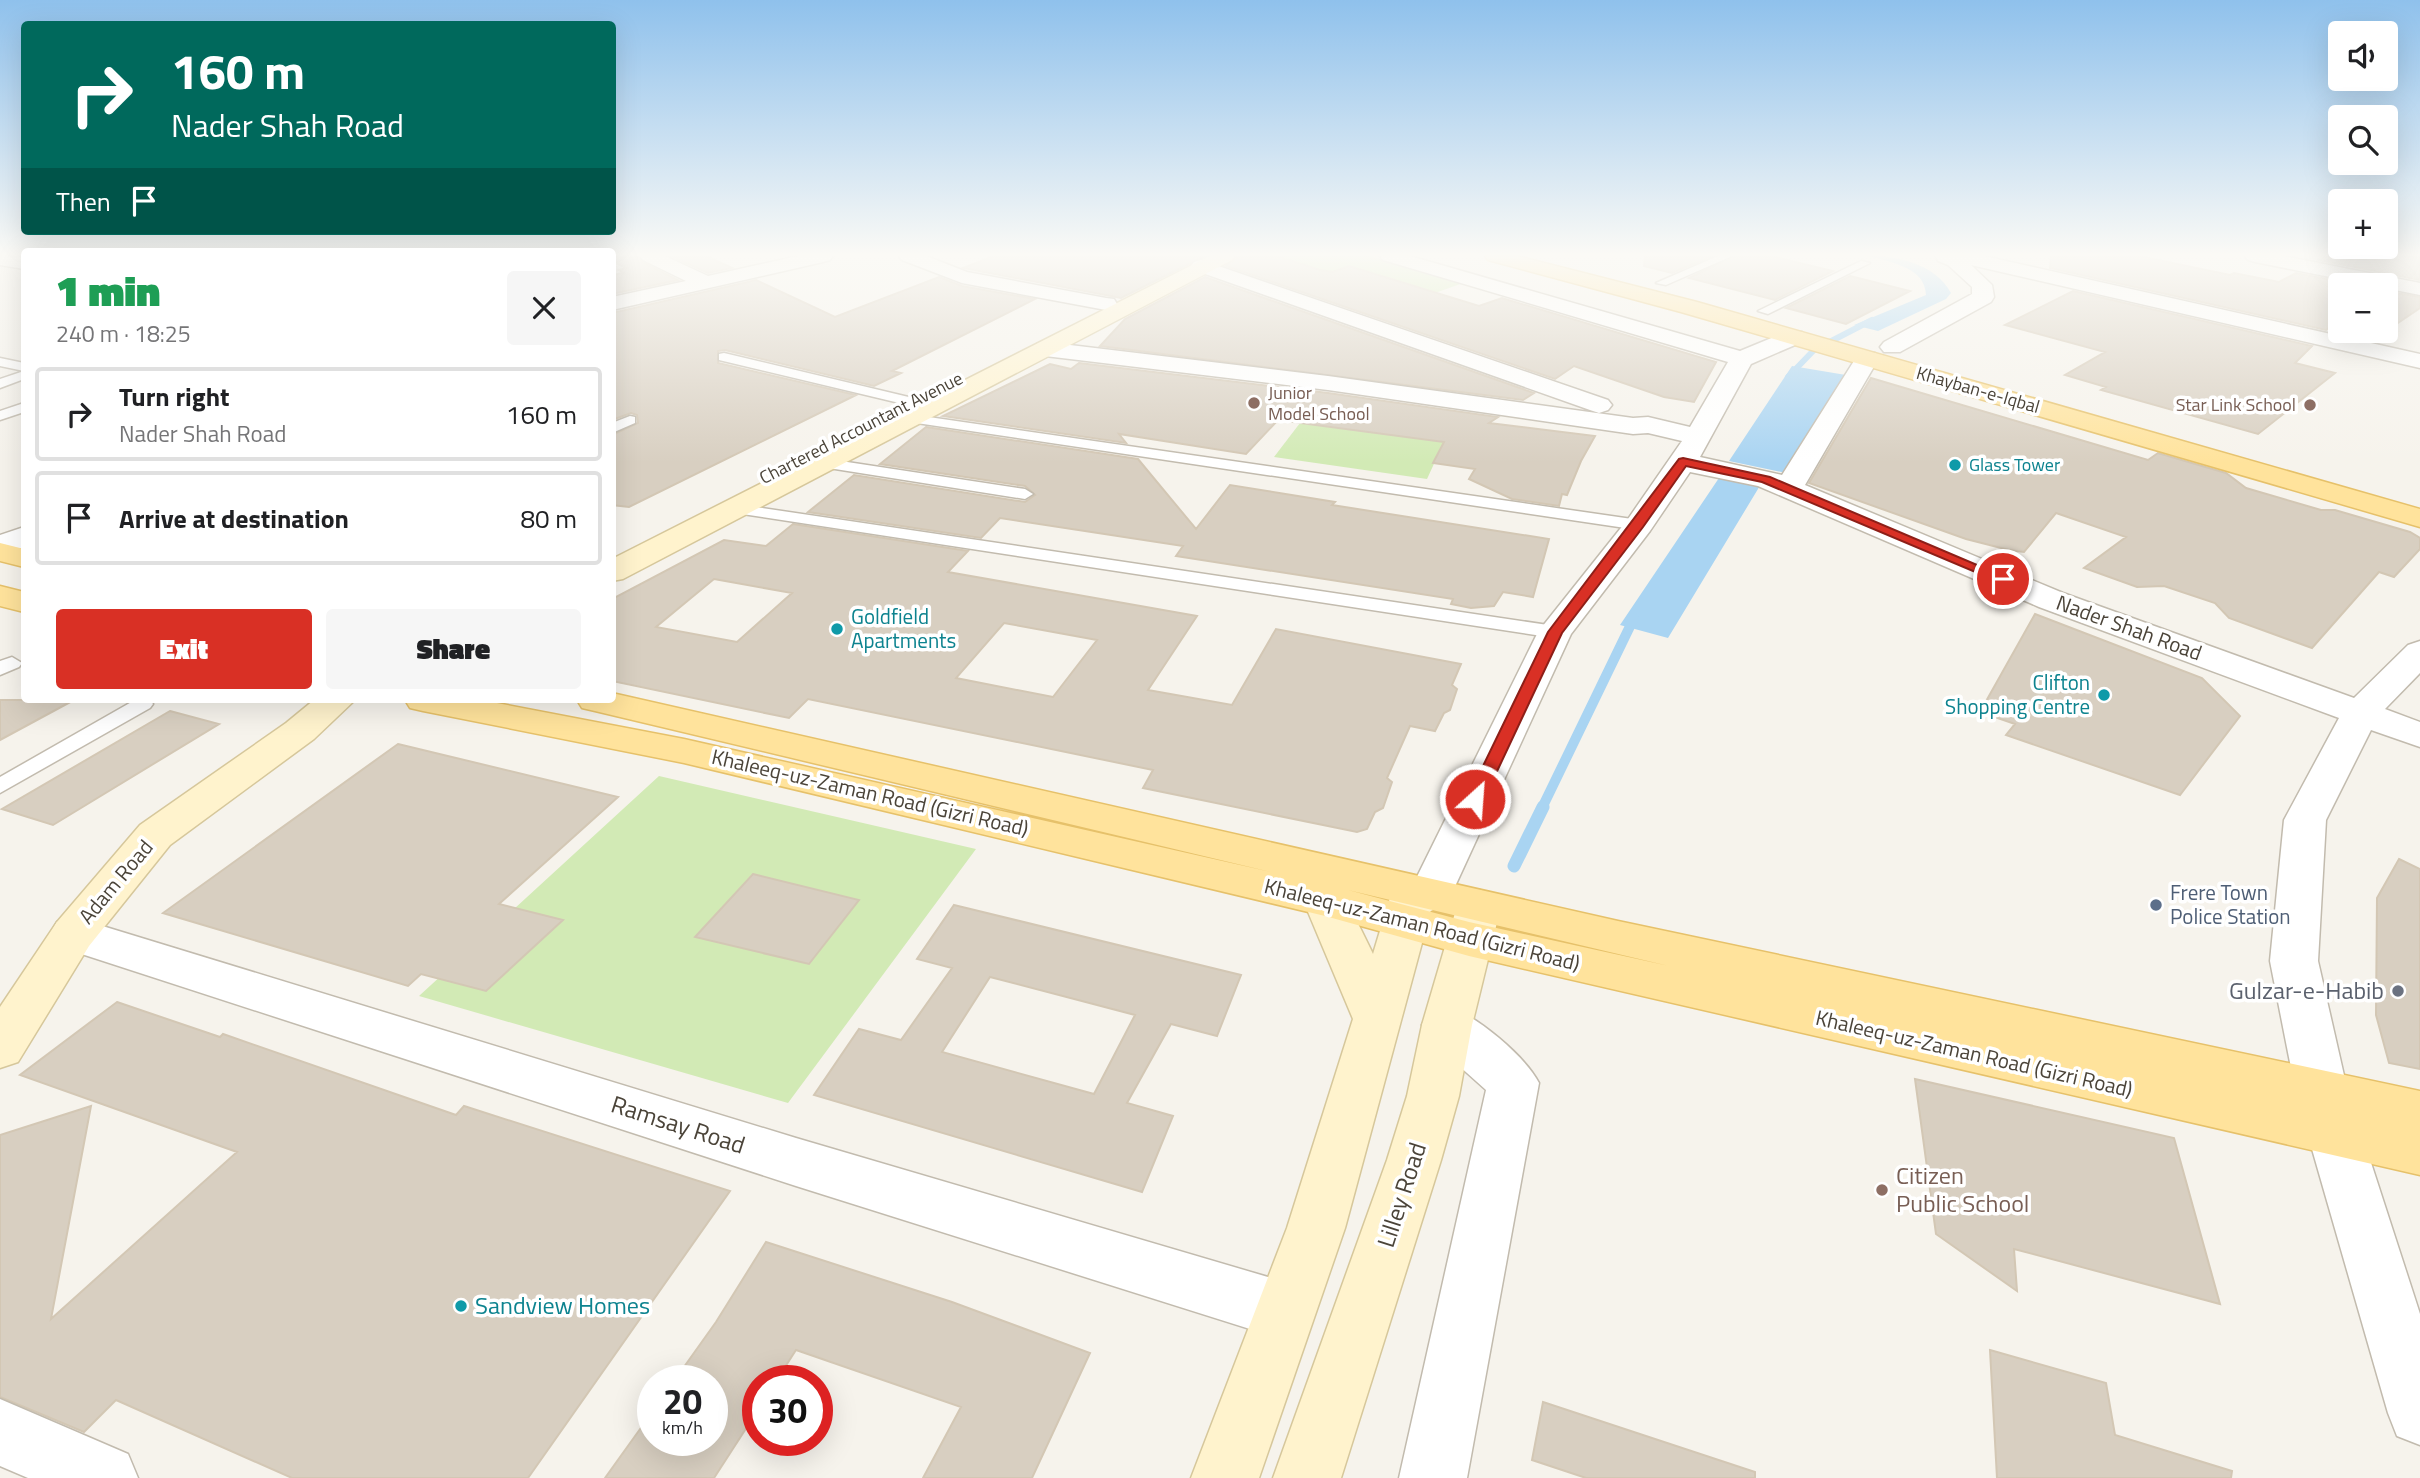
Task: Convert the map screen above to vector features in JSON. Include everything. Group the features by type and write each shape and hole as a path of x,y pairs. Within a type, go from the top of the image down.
{"main road":[{"name":"Khayban-e-Iqbal","path":"1752,325 2420,518"},
{"name":"Khayban-e-Iqbal","path":"1814,325 2420,497"},
{"path":"0,549 21,557"},
{"path":"0,596 21,601"},
{"name":"Khaleeq-uz-Zaman Road (Gizri Road)","path":"438,703 684,751 1325,900 1416,902"},
{"name":"Khaleeq-uz-Zaman Road (Gizri Road)","path":"607,703 1416,902 1474,923 2328,1114 2420,1152"},
{"name":"Khaleeq-uz-Zaman Road (Gizri Road)","path":"2328,1114 2420,1113"}],"street":[{"name":"Chartered Accountant Avenue","path":"616,570 821,463 910,410 1067,325"},
{"name":"Chartered Accountant Avenue","path":"616,551 1045,348 1088,325"},
{"path":"1379,325 1626,414 1648,425"},
{"path":"1626,325 1742,359"},
{"path":"1706,325 1742,359"},
{"path":"1892,347 1932,325"},
{"path":"2262,325 2420,361"},
{"path":"1224,1478 1340,1152 1378,1019 1416,902 1555,632 1639,524 1690,449 1742,359 1794,337"},
{"path":"1045,348 1328,383 1633,426 1648,425"},
{"path":"1788,489 1867,358"},
{"name":"Nader Shah Road","path":"1648,425 1690,449 2051,600 2420,735"},
{"path":"0,549 21,538"},
{"path":"2420,652 2360,714 2305,820 2294,961 2328,1114 2420,1413"},
{"name":"Adam Road","path":"2,1043 73,934 155,835 300,731 333,703"},
{"path":"300,731 359,703"},
{"path":"1325,900 1378,1019"},
{"name":"Lilley Road","path":"1312,1476 1433,1096 1447,1025 1474,923"},
{"name":"Ramsay Road","path":"73,934 796,1162 1285,1311"},
{"path":"1433,1478 1513,1083 1447,1025"},
{"path":"0,1432 104,1478"}],"lane":[{"path":"724,357 910,410 1639,524"},
{"path":"0,362 21,366"},
{"path":"0,384 21,376"},
{"path":"0,416 21,408"},
{"path":"616,427 630,420"},
{"path":"821,463 1025,494"},
{"path":"735,509 1555,632"},
{"path":"0,786 143,705"}],"green space":[{"path":"1300,423 1444,442 1427,479 1274,457"},
{"path":"659,776 976,849 788,1103 419,996"}],"water":[{"path":"1854,325 1891,325 1878,331"},
{"path":"1792,366 1846,375 1791,474 1729,461"},
{"path":"1721,475 1761,484 1668,638 1620,625"}],"building":[{"path":"616,325 983,325 892,371 901,373 874,386 725,350 718,351 718,363 856,395 629,507 616,505 616,433 638,423 637,415 631,413 616,419"},
{"path":"1119,325 1341,325 1534,393 1523,400 1100,346"},
{"path":"1398,325 1592,325 1716,362 1694,402 1664,397 1574,366 1555,379"},
{"path":"2005,325 2221,325 2312,346 2295,363 2335,373 2258,434 2101,390 2106,387 2065,375 2105,352"},
{"path":"2304,325 2328,325 2326,330"},
{"path":"1079,363 1498,417 1489,423 1595,436 1567,495 1562,494 1559,506 1512,499 1469,479 1475,469 1433,463 1444,442 1278,420 1246,454 1119,434 1126,443 943,416 1050,364 1071,369"},
{"path":"1871,378 2148,460 2158,453 2226,473 2246,488 2410,532 2420,538 2420,549 2394,577 2379,572 2312,648 2229,618 2215,603 2164,586 2137,587 2084,568 2126,537 2056,513 2024,552 1966,539 1809,483"},
{"path":"926,427 1138,459 1196,529 1230,485 1335,502 1332,505 1549,539 1533,597 1503,592 1494,606 1471,608 1451,604 1453,599 1176,556 1183,546 1000,518 981,538 808,512 854,475 1025,502 1035,495 1025,486 880,464"},
{"path":"793,524 968,551 948,572 1197,616 1148,690 1232,705 1276,629 1461,664 1452,685 1457,689 1450,710 1444,713 1435,731 1410,726 1387,778 1392,782 1383,808 1375,812 1367,829 1357,832 1143,788 1153,770 808,699 789,718 616,682 616,597 724,540 766,546","holes":["714,579 792,593 737,642 656,627","1004,623 1097,640 1053,697 956,678"]},
{"name":"Clifton Shopping Centre","path":"2035,614 2202,678 2240,716 2180,795 2006,735 2015,724 1980,712"},
{"path":"0,700 68,703 0,740"},
{"path":"170,711 219,724 53,825 2,809"},
{"path":"398,744 618,797 499,904 563,920 486,991 421,974 408,986 163,913"},
{"name":"Gulzar-e-Habib","path":"2399,859 2420,869 2420,1069 2389,1063 2376,1015 2377,898"},
{"path":"753,874 859,900 809,964 695,937"},
{"path":"954,905 1241,975 1217,1036 1171,1024 1127,1103 1173,1116 1142,1192 814,1095 859,1029 901,1040 952,968 917,959","holes":["990,977 1135,1015 1094,1094 942,1052"]},
{"path":"117,1002 220,1037 223,1034 456,1115 464,1106 730,1191 528,1478 292,1478 116,1400 84,1432 0,1397 0,1135 91,1106 51,1319 237,1152 20,1075"},
{"path":"1915,1079 2174,1138 2220,1304 2014,1249 2017,1291 1936,1234"},
{"path":"766,1242 952,1302 1090,1353 1032,1478 923,1478 961,1407 796,1350 786,1365 742,1365 742,1435 714,1478 605,1478 637,1433 637,1456 728,1456 728,1365 685,1365"},
{"path":"1990,1350 2106,1383 2115,1435 2232,1471 2231,1478 1997,1478"},
{"path":"1543,1402 1755,1472 1755,1478 1586,1478 1532,1460"}],"waterway":[{"path":"1788,377 1814,350 1862,325"},
{"path":"1542,808 1634,618"},
{"path":"1514,866 1543,807"}],"place":[{"name":"Junior Model School","path":"1254,403"},
{"name":"Star Link School","path":"2310,405"},
{"name":"Glass Tower","path":"1955,465"},
{"name":"Goldfield Apartments","path":"837,629"},
{"name":"Clifton Shopping Centre","path":"2104,695"},
{"name":"Frere Town Police Station","path":"2156,905"},
{"name":"Gulzar-e-Habib","path":"2398,991"},
{"name":"Citizen Public School","path":"1882,1190"},
{"name":"Sandview Homes","path":"461,1306"}],"route":[{"path":"1475,799 1555,632 1639,524 1683,462 1766,479 2003,579"}]}
